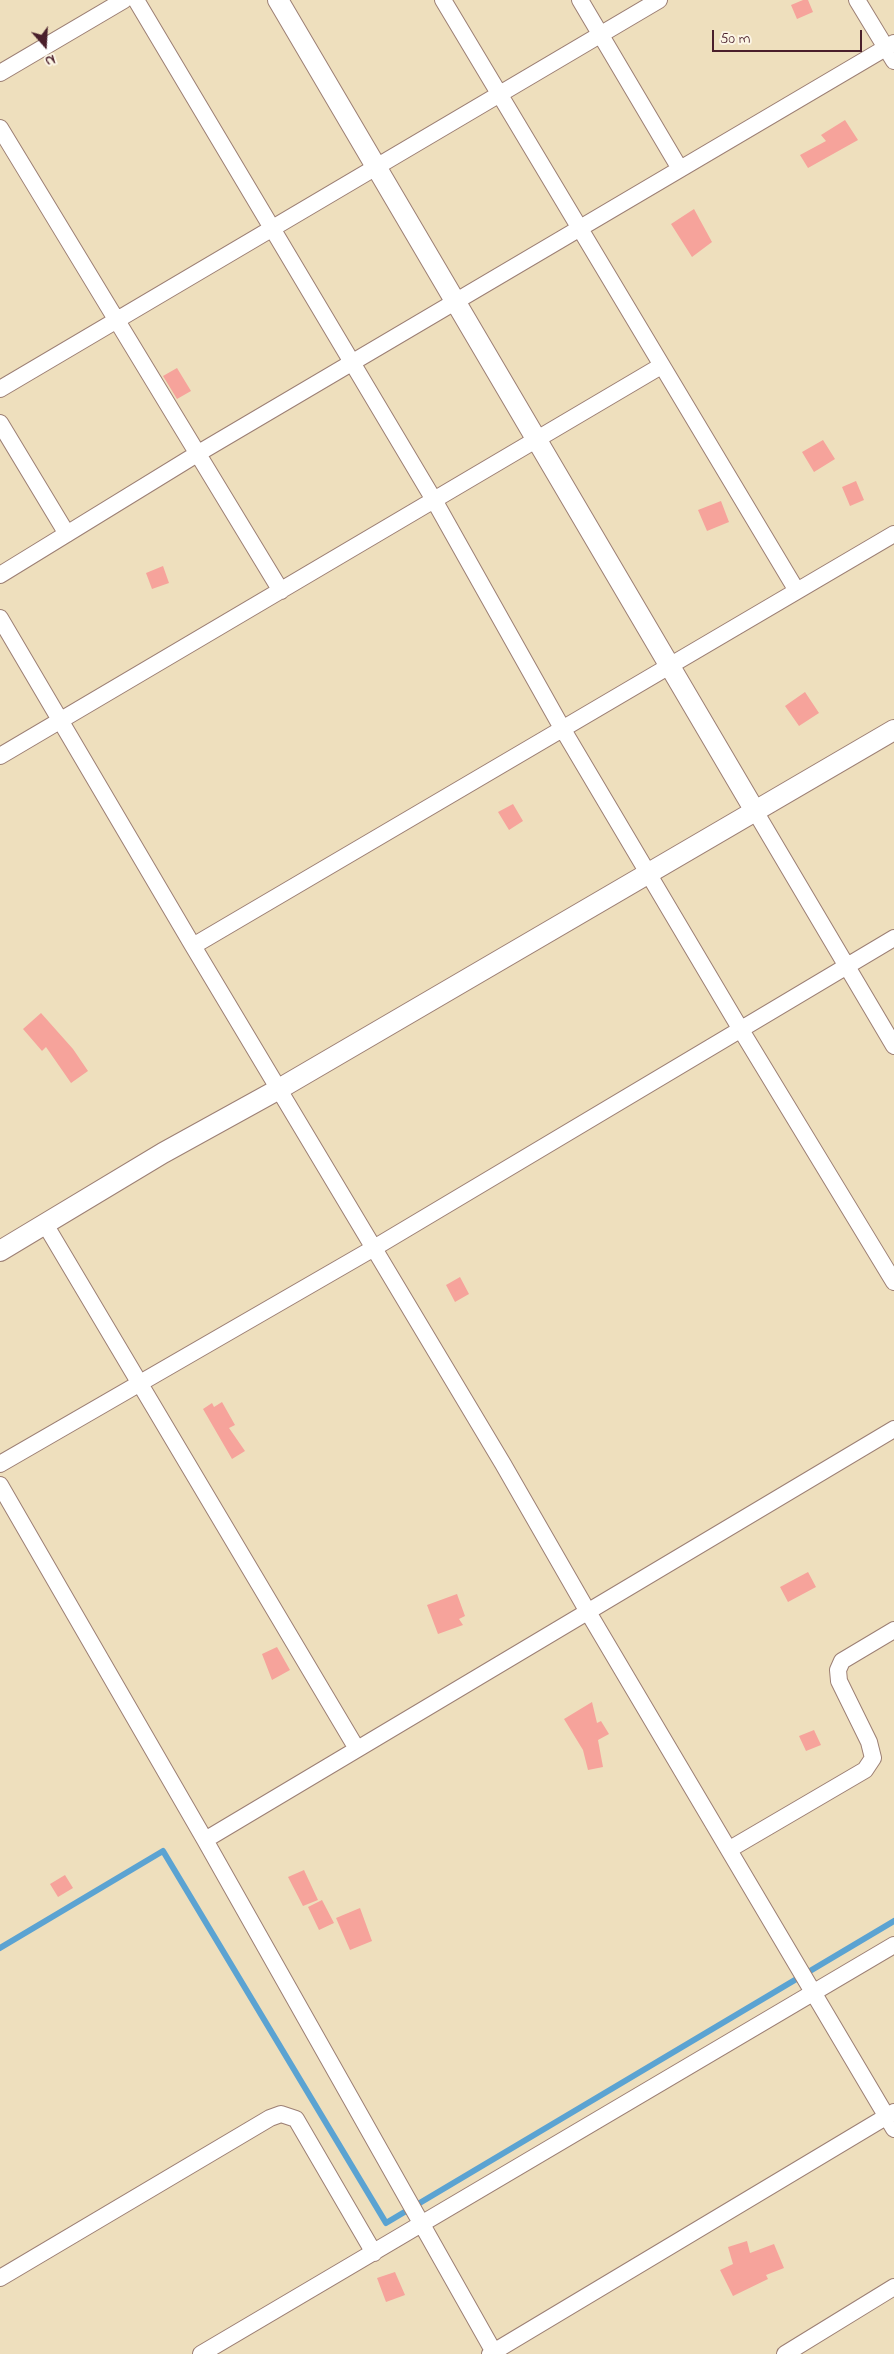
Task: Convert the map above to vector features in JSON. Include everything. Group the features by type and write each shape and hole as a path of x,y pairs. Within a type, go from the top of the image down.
{"street":[{"path":"0,73 124,0"},
{"path":"136,0 434,500 562,728 741,1030 894,1282"},
{"path":"278,0 894,1046"},
{"path":"443,0 498,95 797,591"},
{"path":"580,0 680,168"},
{"path":"0,388 658,0"},
{"path":"0,575 197,454 680,168 891,50 857,0"},
{"path":"0,128 280,591"},
{"path":"0,756 661,366"},
{"path":"0,423 67,534"},
{"path":"193,946 894,534"},
{"path":"0,618 193,946 503,1464 588,1612 892,2119 493,2353 423,2224 0,1484"},
{"path":"0,1251 163,1153 279,1089 894,730"},
{"path":"0,1464 374,1248 894,938"},
{"path":"45,1224 357,1749"},
{"path":"205,1840 894,1429"},
{"path":"730,1849 865,1770 873,1758 869,1742 839,1681 838,1670 842,1661 894,1630"},
{"path":"201,2354 894,1945"},
{"path":"0,2278 270,2118 281,2114 296,2119 374,2253"},
{"path":"785,2354 894,2287"}],"building":[{"path":"808,0 813,12 797,19 791,5"},
{"path":"845,120 858,140 808,168 800,155 826,141 821,135"},
{"path":"694,209 712,242 692,257 671,224"},
{"path":"177,368 191,391 177,399 163,376"},
{"path":"823,440 835,459 814,472 802,452"},
{"path":"856,481 864,500 850,506 842,487"},
{"path":"721,501 729,522 707,531 698,510"},
{"path":"163,566 169,583 152,589 146,573"},
{"path":"805,692 819,713 799,726 785,706"},
{"path":"513,804 523,821 509,830 498,812"},
{"path":"41,1013 73,1049 88,1071 71,1083 46,1047 42,1051 23,1029"},
{"path":"460,1277 469,1294 455,1302 446,1285"},
{"path":"222,1402 235,1425 229,1428 245,1451 232,1459 203,1409 212,1403 214,1407"},
{"path":"808,1572 816,1587 788,1602 780,1587"},
{"path":"457,1594 465,1616 459,1619 463,1625 438,1634 427,1605"},
{"path":"277,1647 290,1670 272,1680 262,1654"},
{"path":"592,1702 597,1723 601,1721 609,1734 598,1740 603,1767 588,1770 583,1750 564,1719"},
{"path":"814,1730 821,1745 806,1751 799,1736"},
{"path":"304,1870 318,1900 303,1906 288,1877"},
{"path":"65,1875 73,1888 58,1897 50,1884"},
{"path":"322,1900 334,1923 319,1930 308,1907"},
{"path":"360,1908 372,1941 350,1950 336,1918"},
{"path":"747,2241 750,2253 774,2244 784,2268 766,2275 768,2279 733,2296 720,2270 733,2264 728,2247"},
{"path":"395,2272 405,2295 386,2302 377,2278"}],"waterway":[{"path":"0,1948 163,1851 386,2223 894,1921"}]}
